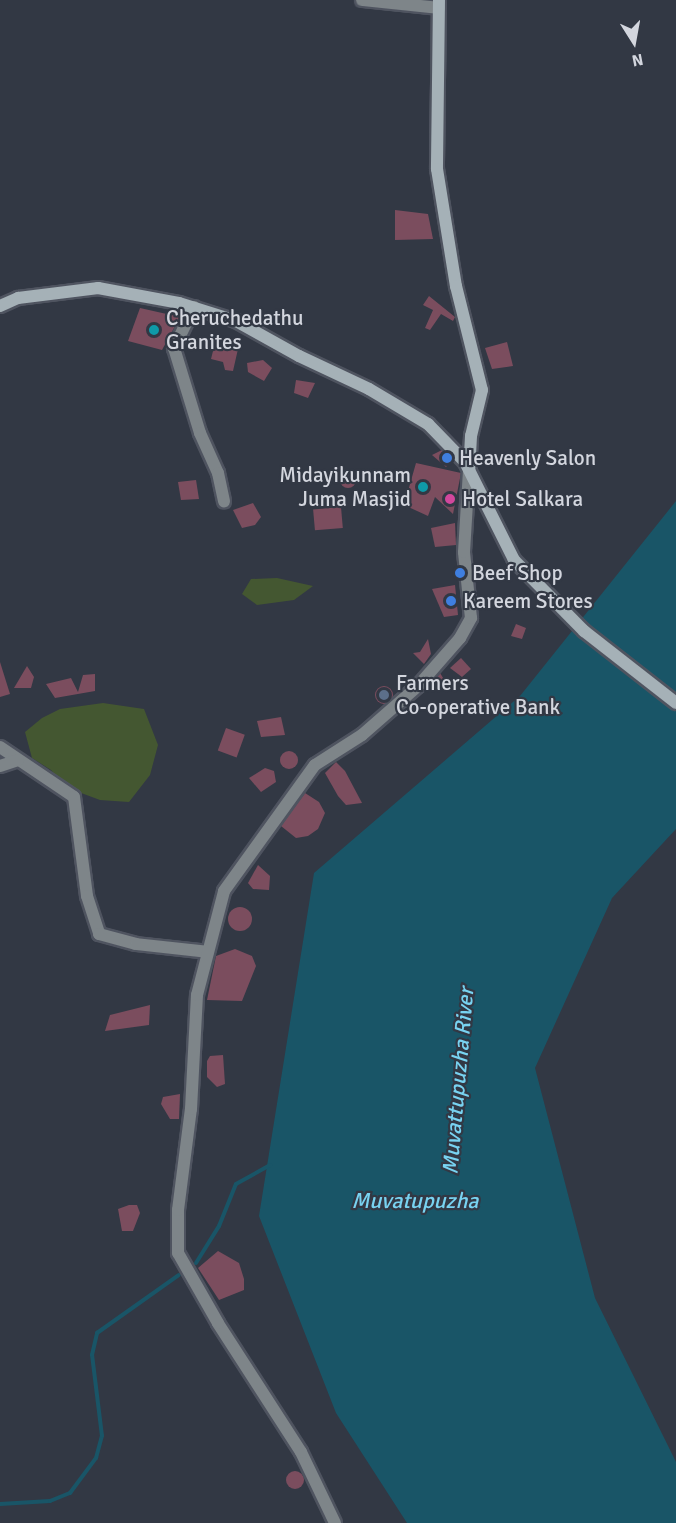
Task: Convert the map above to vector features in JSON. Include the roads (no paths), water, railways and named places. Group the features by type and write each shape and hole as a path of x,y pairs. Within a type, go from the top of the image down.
{"main road":[{"path":"439,4 437,168 458,296 482,390 471,436 469,470"},
{"path":"0,306 18,298 98,288 194,307 236,321 299,356 369,389 428,424 469,470 514,560 584,631 676,703"}],"street":[{"path":"362,0 439,4"},
{"path":"194,307 174,348 200,433 218,473 224,501"},
{"path":"335,1523 301,1452 218,1323 178,1253 178,1210 191,1109 197,995 224,891 315,765 378,721 418,686 460,638 471,618 464,552 469,470"},
{"path":"0,747 75,797 87,896 99,934 136,944 208,952"},
{"path":"0,766 18,760"}],"water":[{"name":"Muvatupuzha","path":"676,501 676,829 612,898 535,1068 595,1298 676,1462 676,1523 407,1523 336,1413 259,1216 314,873 520,696"}],"waterway":[{"path":"196,1263 219,1226 236,1184 270,1165"},
{"path":"0,1504 50,1501 70,1493 96,1458 102,1436 92,1355 97,1333 179,1275"}],"place":[{"name":"Cheruchedathu Granites","path":"154,330"},
{"name":"Heavenly Salon","path":"447,458"},
{"name":"Midayikunnam Juma Masjid","path":"423,487"},
{"name":"Hotel Salkara","path":"450,499"},
{"name":"Beef Shop","path":"460,573"},
{"name":"Kareem Stores","path":"451,601"},
{"name":"Farmers Co-operative Bank","path":"384,695"}],"water label":[{"name":"Muvattupuzha River","path":"458,1081"}]}
